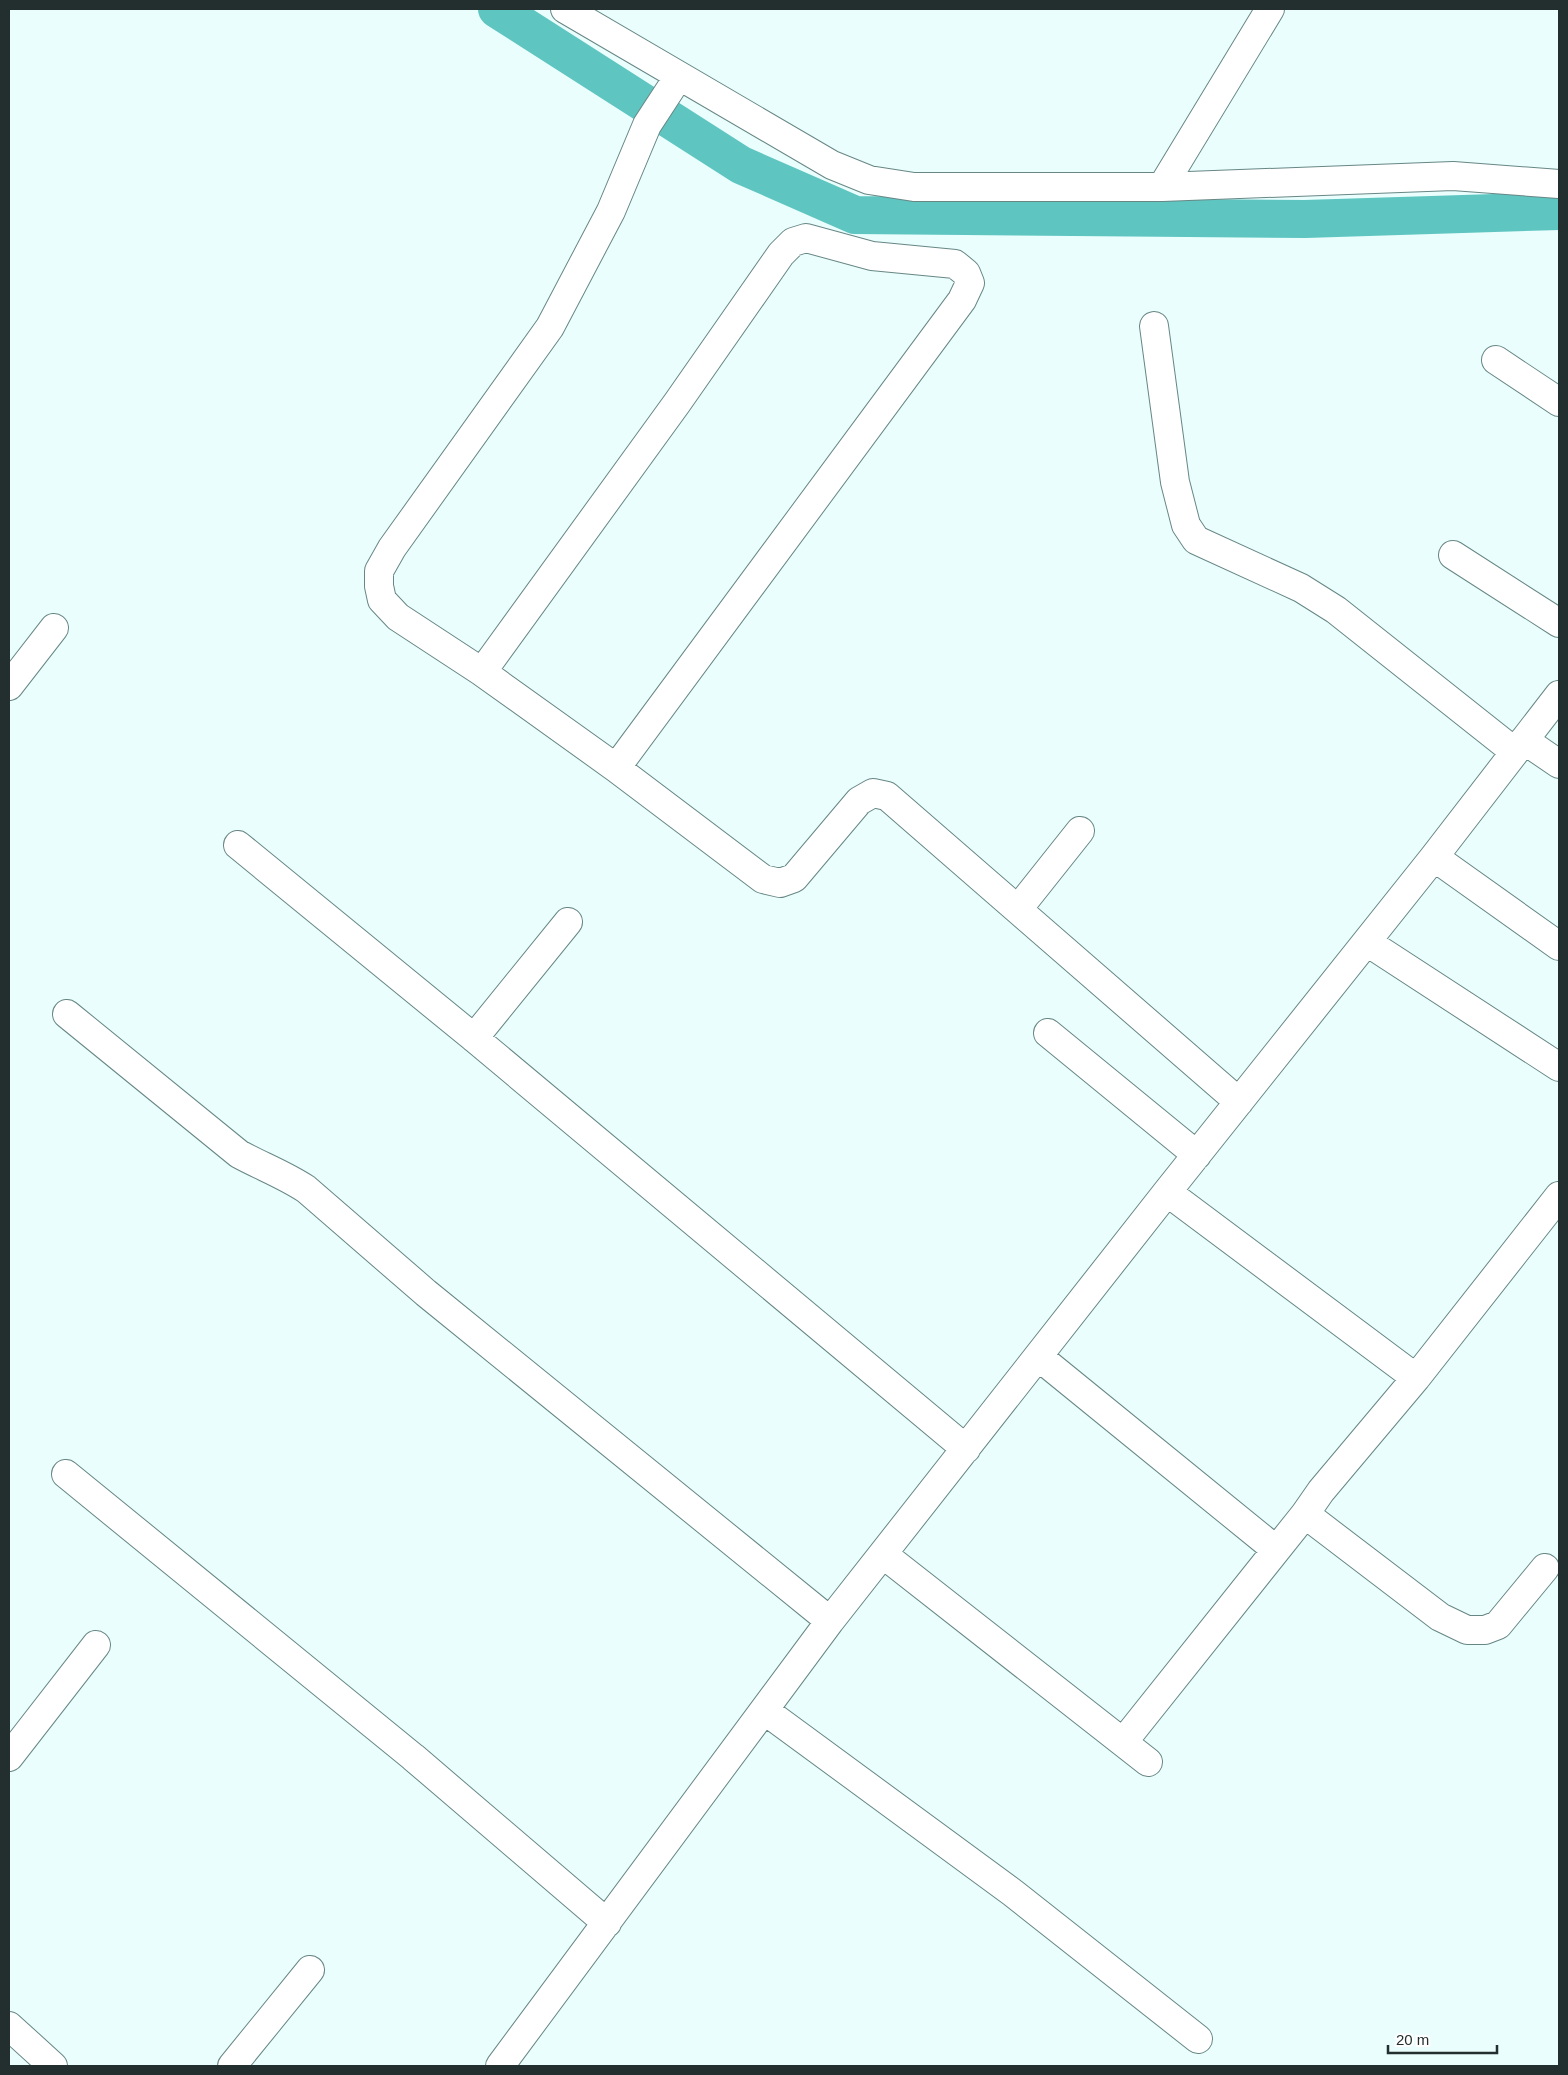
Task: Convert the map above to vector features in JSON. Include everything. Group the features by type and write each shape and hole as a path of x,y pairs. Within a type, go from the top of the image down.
{"street":[{"path":"564,9 675,82 832,165 869,180 914,187 1162,187 1454,176 1559,184"},
{"path":"1162,187 1270,9"},
{"path":"675,82 647,125 611,211 550,327 392,548 379,571 382,600 398,617 482,672 616,768 763,879 780,883 794,878 859,801 873,793 887,796 1238,1102"},
{"path":"482,672 677,403 781,254 793,242 806,238 872,256 955,264 966,273 970,283 962,300 616,768"},
{"path":"1154,326 1175,482 1186,525 1196,540 1301,588 1336,610 1520,746 1559,764"},
{"path":"1496,360 1559,402"},
{"path":"1454,556 1559,623"},
{"path":"9,686 54,628"},
{"path":"500,2066 830,1621 1238,1102 1434,857 1559,695"},
{"path":"1018,909 1080,831"},
{"path":"238,845 474,1038 966,1449"},
{"path":"1434,857 1559,946"},
{"path":"474,1038 568,922"},
{"path":"1367,942 1559,1067"},
{"path":"67,1014 239,1154 287,1177 306,1189 426,1293 830,1621"},
{"path":"1048,1034 1197,1155"},
{"path":"1167,1192 1416,1378"},
{"path":"1124,1741 1321,1491 1416,1378 1559,1196"},
{"path":"1039,1357 1275,1549"},
{"path":"66,1474 413,1757 607,1922"},
{"path":"1304,1514 1440,1617 1467,1630 1485,1630 1498,1625 1545,1568"},
{"path":"884,1554 1124,1741 1148,1762"},
{"path":"9,1757 96,1645"},
{"path":"764,1710 1013,1893 1198,2039"},
{"path":"232,2066 310,1970"},
{"path":"9,2026 53,2066"}],"waterway":[{"path":"497,9 741,165 855,215 1305,219 1559,211"}]}
